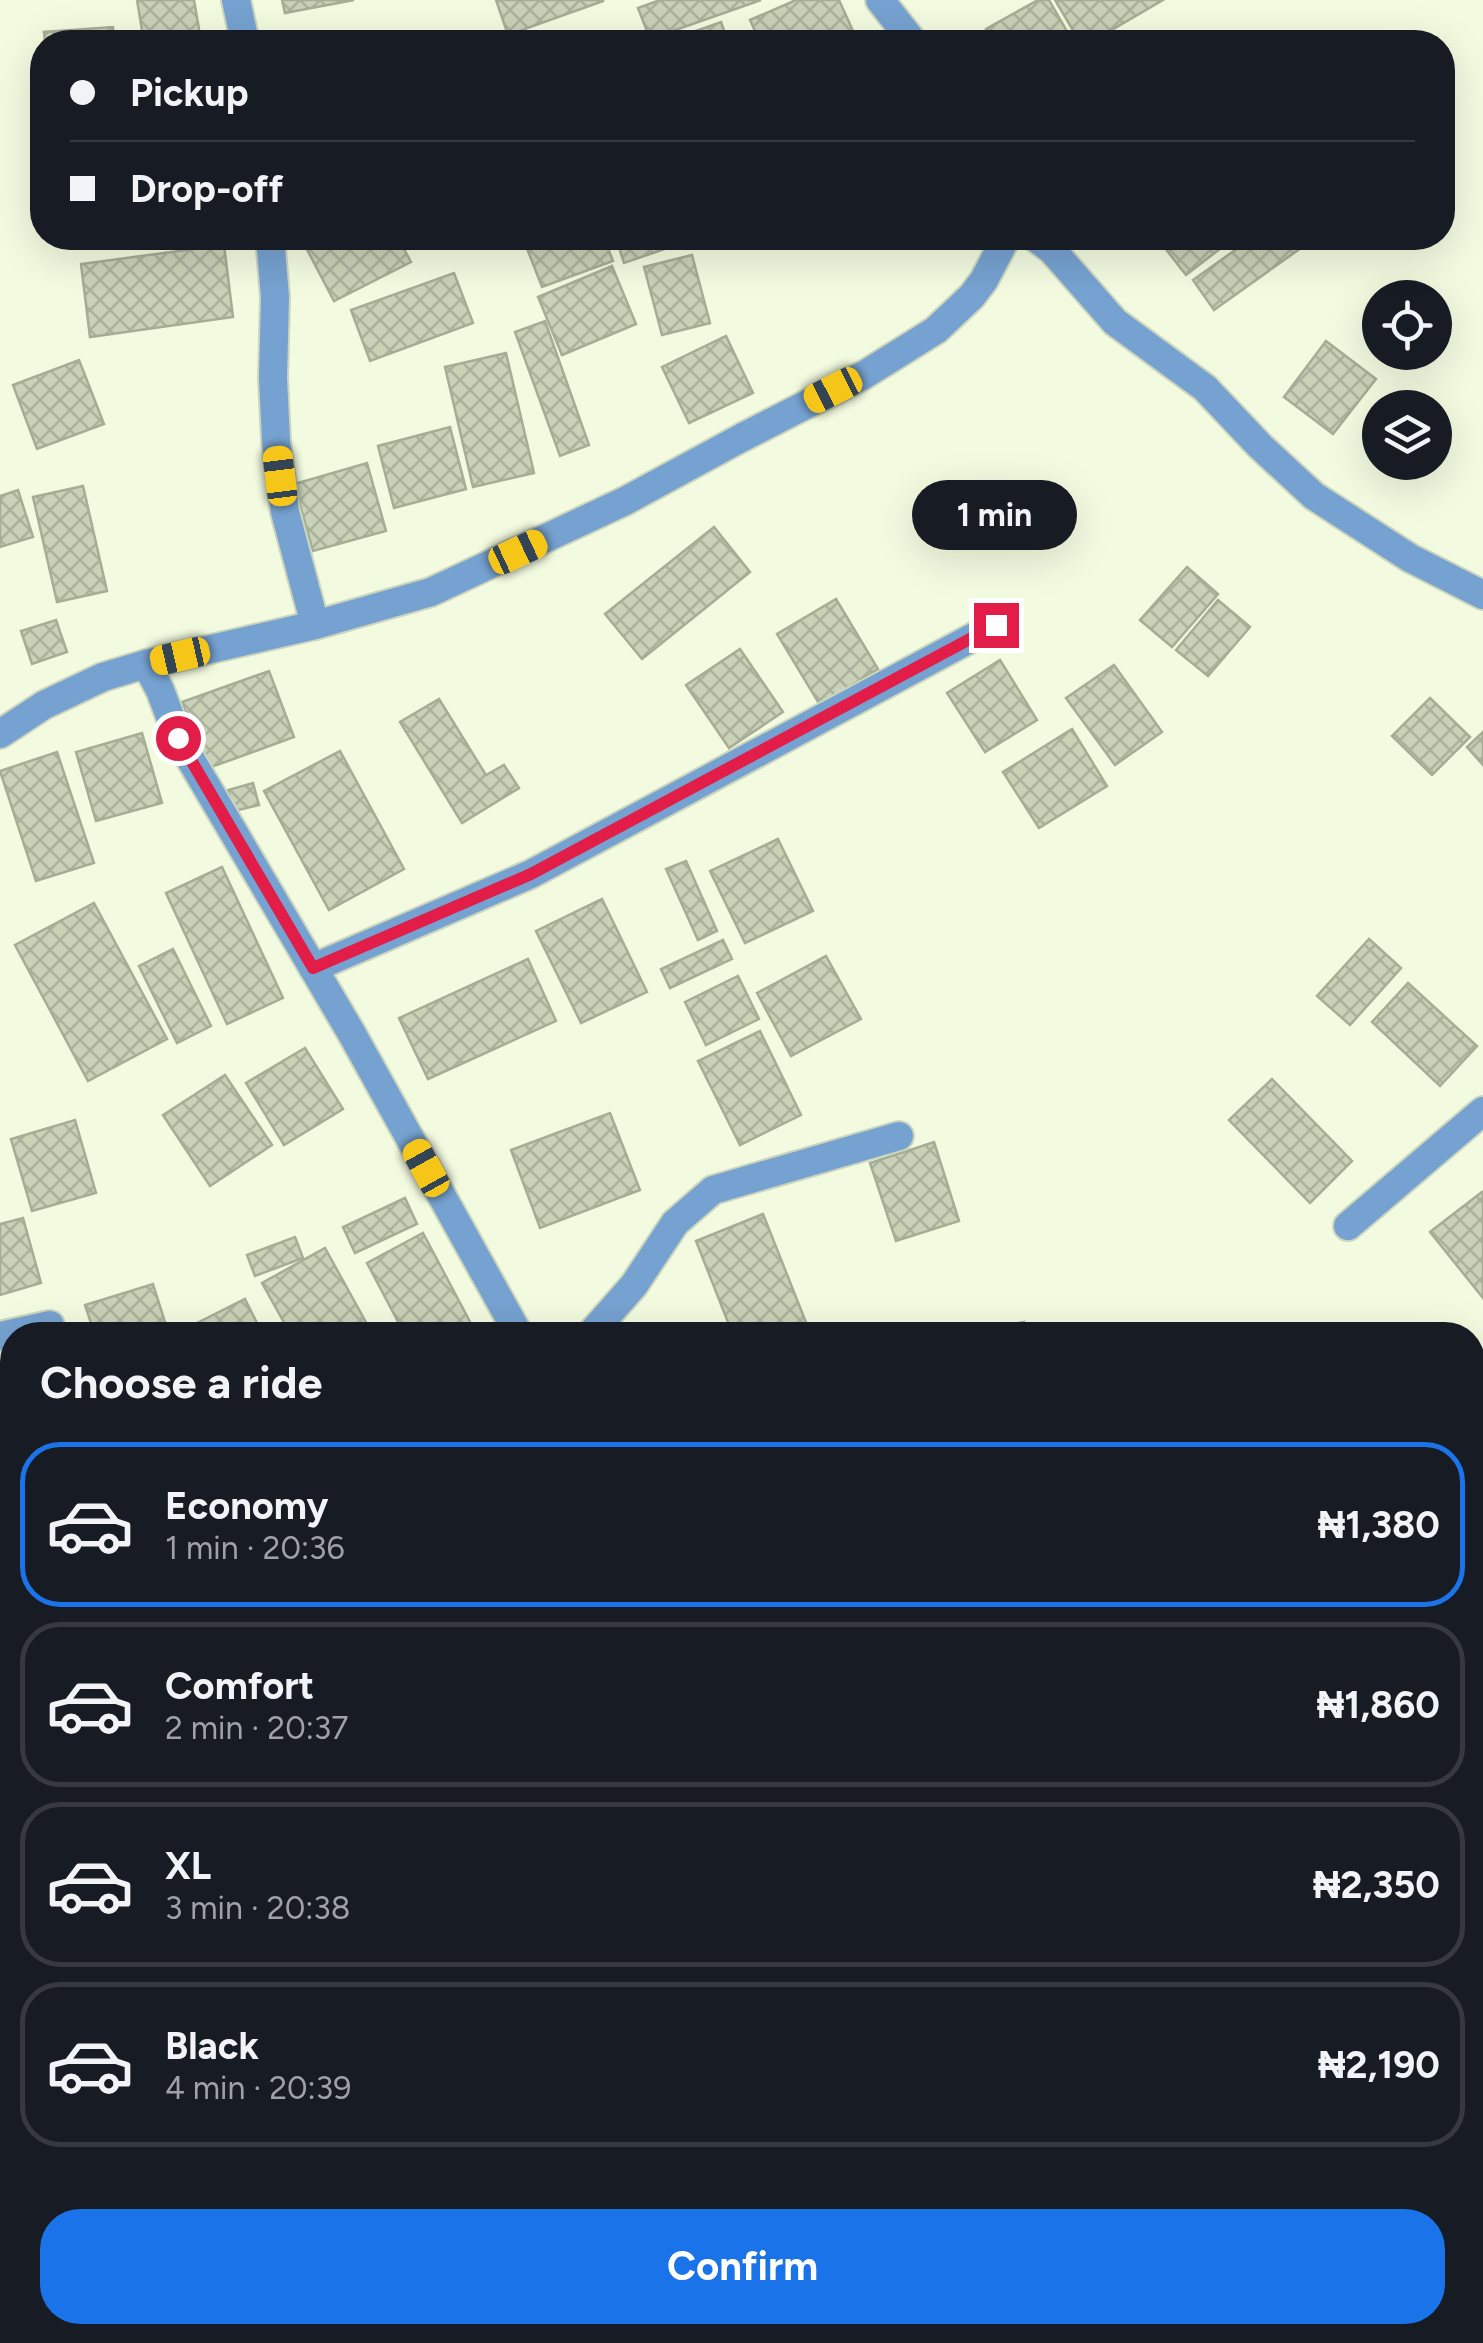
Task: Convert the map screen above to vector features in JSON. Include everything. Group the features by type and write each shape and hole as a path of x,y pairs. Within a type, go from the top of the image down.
{"street":[{"path":"236,0 242,30"},
{"path":"880,0 903,30"},
{"path":"271,250 276,441 285,512 315,625"},
{"path":"0,734 44,705 103,677 431,592 625,502 864,375 936,330 972,296 1000,250"},
{"path":"1052,250 1115,322 1205,388 1314,496 1410,558 1483,595"},
{"path":"313,968 531,874 996,625"},
{"path":"146,664 178,738 313,968 511,1322"},
{"path":"1348,1226 1483,1111"},
{"path":"601,1322 634,1285 675,1222 713,1190 899,1136"}],"building":[{"path":"137,0 194,0 199,30 142,30"},
{"path":"282,0 354,0 285,13"},
{"path":"496,0 603,0 522,30 506,30"},
{"path":"660,0 761,0 676,30 647,30 638,8"},
{"path":"796,0 839,0 853,30 755,30 750,20"},
{"path":"1038,0 1049,0 1066,30 987,30"},
{"path":"1055,0 1163,0 1112,30 1073,30"},
{"path":"721,22 724,30 699,30"},
{"path":"186,250 225,250 233,317 90,337 81,264"},
{"path":"307,250 404,250 411,262 334,301"},
{"path":"528,250 609,250 613,261 542,287"},
{"path":"620,250 662,250 624,263"},
{"path":"1166,250 1218,250 1186,275"},
{"path":"1235,250 1298,250 1214,310 1193,280"},
{"path":"692,255 710,323 662,335 644,267"},
{"path":"612,266 636,324 562,355 538,297"},
{"path":"454,273 473,323 370,361 351,310"},
{"path":"545,321 589,445 560,456 515,332"},
{"path":"726,336 753,393 689,423 662,367"},
{"path":"1326,341 1376,379 1367,390 1362,390 1362,397 1333,434 1284,397"},
{"path":"506,353 534,473 473,487 445,367"},
{"path":"79,360 104,424 37,449 13,385"},
{"path":"450,427 466,489 394,508 378,446"},
{"path":"367,463 386,531 313,551 294,484"},
{"path":"83,486 107,591 57,602 33,497"},
{"path":"18,490 33,537 0,547 0,496"},
{"path":"714,527 750,572 642,659 605,614"},
{"path":"1187,567 1218,594 1172,647 1140,620"},
{"path":"836,599 878,669 820,705 777,634"},
{"path":"1218,600 1250,627 1208,676 1176,650"},
{"path":"56,620 67,652 32,664 21,631"},
{"path":"740,649 783,712 729,748 686,685"},
{"path":"1000,660 1037,720 985,752 947,693"},
{"path":"1114,665 1162,732 1115,765 1066,698"},
{"path":"269,671 294,737 206,769 182,702"},
{"path":"1430,698 1470,737 1432,775 1392,736"},
{"path":"439,699 486,775 504,765 519,788 462,823 400,722"},
{"path":"1072,729 1107,786 1039,828 1003,772"},
{"path":"1483,732 1483,765 1467,747"},
{"path":"142,733 162,803 96,821 76,752"},
{"path":"340,751 404,869 329,910 264,791"},
{"path":"57,752 94,863 36,881 0,771"},
{"path":"253,783 259,805 234,811 228,790"},
{"path":"778,839 813,911 745,943 710,871"},
{"path":"686,861 717,931 698,940 666,869"},
{"path":"222,867 283,998 227,1024 166,893"},
{"path":"602,899 647,992 581,1023 536,931"},
{"path":"94,903 167,1039 88,1081 15,945"},
{"path":"1369,939 1401,968 1350,1025 1317,996"},
{"path":"723,940 732,959 670,988 661,969"},
{"path":"173,949 211,1026 177,1043 139,966"},
{"path":"826,956 861,1019 791,1056 757,993"},
{"path":"528,959 556,1021 428,1079 399,1018"},
{"path":"738,976 759,1019 706,1045 685,1002"},
{"path":"1408,983 1477,1046 1440,1086 1372,1022"},
{"path":"760,1031 801,1115 740,1145 698,1061"},
{"path":"305,1048 343,1109 284,1145 246,1083"},
{"path":"225,1075 272,1145 210,1186 163,1115"},
{"path":"1272,1079 1352,1161 1310,1203 1229,1120"},
{"path":"610,1113 640,1190 540,1228 511,1150"},
{"path":"75,1120 96,1193 32,1211 11,1139"},
{"path":"934,1142 959,1221 896,1241 870,1163"},
{"path":"1483,1193 1483,1298 1430,1232"},
{"path":"405,1198 417,1224 355,1253 343,1227"},
{"path":"763,1214 806,1322 728,1322 696,1241"},
{"path":"23,1218 41,1283 0,1295 0,1224"},
{"path":"423,1233 470,1322 398,1322 367,1263"},
{"path":"295,1237 303,1258 255,1276 247,1255"},
{"path":"325,1248 366,1322 284,1322 262,1283"},
{"path":"153,1284 165,1322 91,1322 85,1305"},
{"path":"245,1299 256,1322 199,1322"}],"route":[{"path":"178,738 313,968 531,874 996,625"}]}
